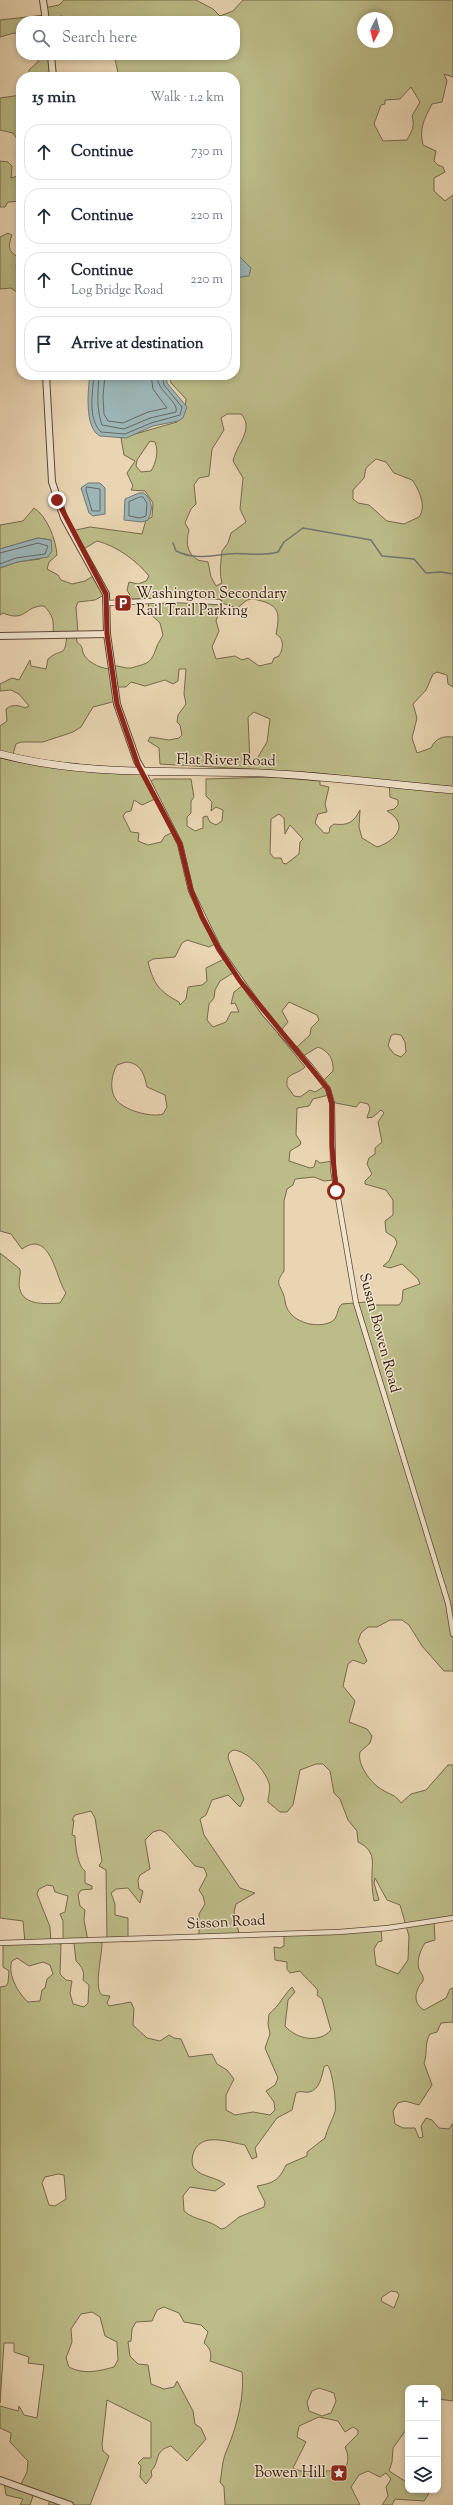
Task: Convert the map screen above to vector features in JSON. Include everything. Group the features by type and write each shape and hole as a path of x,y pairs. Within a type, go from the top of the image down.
{"main road":[{"name":"Flat River Road","path":"0,754 55,766 144,773 261,773 345,779 453,790"}],"street":[{"path":"43,0 45,16"},
{"path":"51,60 53,72"},
{"path":"46,380 50,469 57,500 106,594 107,634 117,704 137,761 144,773"},
{"path":"107,603 175,600 218,602"},
{"path":"0,636 107,634"},
{"name":"Susan Bowen Road","path":"144,773 180,844 191,890 219,949 264,1013 328,1089 332,1104 333,1169 356,1303 448,1603 453,1634"},
{"name":"Sisson Road","path":"0,1944 338,1932 371,1930 453,1918"},
{"path":"0,2480 70,2505"}],"green space":[{"path":"64,0 196,0 213,9 220,16 36,16 45,15 44,8 59,5"},
{"path":"243,0 453,0 453,77 444,74 447,81 442,102 432,104 422,129 422,139 423,145 436,151 434,161 443,167 445,172 434,178 434,191 445,201 453,195 453,687 448,684 447,675 437,672 433,674 426,690 413,704 417,718 412,738 417,753 431,748 440,738 453,737 453,1671 444,1671 422,1646 409,1625 402,1620 390,1620 377,1627 368,1627 361,1633 358,1641 367,1661 364,1664 353,1660 348,1664 343,1686 355,1701 349,1722 367,1729 372,1736 370,1743 360,1752 360,1757 363,1768 369,1778 377,1786 394,1796 401,1803 411,1794 426,1790 448,1765 453,1765 453,1919 434,1921 435,1940 425,1943 419,1955 418,1966 423,1976 423,1981 418,1988 416,2000 420,2007 424,2010 446,1998 450,1989 453,1988 453,2022 441,2023 437,2032 430,2034 428,2038 424,2063 432,2085 419,2105 405,2101 398,2103 393,2111 395,2124 403,2128 415,2128 419,2138 423,2137 421,2126 426,2118 432,2120 439,2128 449,2129 453,2123 453,2401 441,2399 441,2385 405,2385 405,2431 393,2448 392,2462 389,2471 405,2481 405,2493 429,2493 424,2501 395,2499 392,2505 382,2505 388,2496 386,2487 391,2479 386,2473 380,2477 368,2471 359,2475 351,2487 360,2505 225,2505 224,2487 220,2482 224,2459 239,2413 243,2382 242,2372 210,2361 210,2351 204,2343 208,2332 201,2325 184,2322 179,2313 164,2307 157,2310 152,2321 136,2322 132,2329 131,2341 128,2342 130,2356 138,2364 148,2365 151,2384 164,2389 174,2387 177,2381 193,2411 195,2424 201,2428 206,2439 187,2461 171,2446 165,2448 159,2453 156,2464 151,2471 152,2476 146,2484 140,2477 141,2466 138,2463 143,2458 151,2458 151,2422 107,2400 102,2445 103,2451 109,2456 90,2505 48,2505 51,2499 34,2493 30,2505 20,2505 23,2499 6,2495 4,2482 20,2486 27,2472 28,2461 10,2442 11,2433 0,2428 0,2406 18,2411 19,2406 24,2415 37,2418 44,2365 28,2363 29,2357 14,2352 14,2343 4,2343 0,2403 0,1987 6,1986 8,1983 9,1971 3,1967 3,1944 25,1943 23,1921 0,1918 0,1253 20,1269 19,1285 24,1297 34,1302 47,1304 60,1303 66,1293 46,1250 40,1245 32,1244 22,1249 11,1234 0,1231 0,726 7,721 6,709 8,707 20,706 25,708 29,706 19,694 11,690 0,691 0,684 12,678 19,680 30,660 31,666 46,669 48,659 64,650 67,634 53,633 52,618 44,606 38,606 21,615 11,616 3,613 0,615 0,568 17,562 40,559 51,540 38,538 0,549 0,525 23,521 34,508 47,522 53,536 56,549 57,555 49,562 47,569 58,575 61,580 72,584 85,581 95,575 104,595 95,600 78,602 76,607 78,633 76,634 77,642 82,647 84,655 90,661 100,667 112,669 113,666 131,668 151,660 163,635 160,623 148,612 149,599 132,599 127,590 129,582 138,584 146,581 149,576 139,565 112,546 97,541 82,550 71,531 90,527 142,534 146,520 152,517 153,503 145,491 131,490 133,486 127,473 135,461 124,455 121,438 177,422 185,410 186,399 171,383 170,380 240,380 240,72 118,72 115,60 240,60 240,16 220,16 233,11","holes":["411,87 420,102 412,116 412,128 407,140 383,141 374,124 381,105 385,104 385,100 400,99","227,414 241,414 245,420 245,431 233,461 243,478 240,509 246,522 231,533 228,543 222,551 220,571 222,583 216,586 211,577 208,562 198,560 189,550 187,542 189,530 185,523 191,509 196,504 194,485 199,478 209,476 212,449 224,430 221,418","150,441 155,442 157,453 156,461 151,471 141,472 136,466 137,460","376,459 386,462 394,473 412,480 419,493 422,503 419,517 404,524 387,521 369,505 358,503 353,499 353,490 364,478 366,468","253,599 268,603 276,609 278,614 276,634 281,639 282,644 279,656 274,658 272,663 259,666 248,658 242,660 235,656 216,659 212,647 219,631 216,621 222,603 237,608 247,600","179,669 186,669 184,694 186,704 178,715 177,722 180,725 182,735 179,738 169,740 150,737 148,741 159,748 160,764 318,773 389,782 390,797 398,800 398,805 394,809 387,811 398,821 398,832 390,841 377,847 362,838 359,827 360,810 355,818 347,824 334,824 330,827 329,833 324,833 315,823 318,814 327,812 325,804 329,787 320,785 320,781 270,777 206,779 206,796 212,802 211,811 216,807 223,810 222,821 216,825 210,822 207,816 203,817 203,828 195,831 187,826 187,817 191,813 191,801 194,797 191,779 154,779 150,782 142,771 24,758 13,754 16,744 21,742 43,742 73,732 81,727 93,707 116,701 115,687 126,687 131,682 145,686 165,680 173,684 178,681","254,712 270,719 267,742 258,757 257,766 250,763 248,717","155,799 173,832 165,836 161,842 148,845 138,841 139,833 131,832 123,816 126,812 131,811 134,800 142,805","279,814 284,818 285,834 290,825 303,839 300,842 299,854 286,864 283,863 281,858 274,858 270,853 271,819","187,940 209,947 215,944 224,959 206,968 207,981 202,985 188,987 186,999 180,1005 179,1002 162,991 155,982 148,962 153,959 175,957 182,943","233,973 243,985 234,992 231,1004 235,1003 239,1012 231,1012 226,1022 213,1027 207,1020 209,1004 214,998 215,990 220,981","289,1002 317,1015 319,1020 311,1028 310,1035 297,1047 303,1056 318,1047 328,1053 333,1063 333,1071 323,1081 325,1086 315,1092 310,1090 300,1097 294,1096 287,1086 287,1079 305,1067 278,1034 288,1022 282,1011","394,1034 401,1035 405,1042 406,1052 401,1057 394,1054 388,1046 391,1036","126,1062 135,1064 141,1070 147,1087 165,1095 167,1107 163,1114 151,1115 137,1112 124,1106 115,1098 112,1086 117,1065","329,1095 331,1102 356,1107 360,1102 368,1104 370,1108 367,1118 373,1117 381,1110 384,1113 378,1122 382,1142 375,1148 375,1154 369,1158 367,1164 372,1174 365,1181 365,1184 386,1190 393,1200 393,1215 385,1221 386,1232 395,1238 397,1243 389,1261 383,1266 390,1268 402,1264 418,1279 420,1284 403,1290 402,1301 399,1305 375,1305 366,1302 342,1304 334,1320 319,1325 306,1323 294,1317 287,1308 279,1285 280,1278 284,1271 284,1201 287,1189 293,1185 295,1179 314,1177 324,1181 334,1180 332,1161 320,1163 316,1160 314,1167 310,1168 289,1161 290,1151 300,1145 301,1142 296,1135 297,1108 309,1106 313,1099","233,1750 239,1751 250,1757 255,1762 267,1778 270,1785 268,1802 280,1812 287,1812 293,1805 300,1770 316,1764 323,1764 330,1771 334,1793 340,1799 348,1820 357,1831 358,1842 371,1854 374,1901 379,1900 374,1883 375,1878 387,1900 400,1905 409,1936 408,1960 398,1974 376,1965 374,1949 378,1942 382,1941 381,1929 284,1932 284,1946 280,1948 274,1947 275,1960 287,1962 287,1969 290,1973 300,1971 316,1988 318,1991 317,1995 322,1999 331,2030 320,2037 308,2038 295,2034 285,2026 288,2000 295,1992 292,1987 276,2008 269,2014 268,2024 270,2034 265,2048 278,2078 275,2085 266,2091 274,2102 275,2110 270,2115 253,2112 235,2115 226,2110 226,2095 234,2079 227,2070 217,2064 212,2054 189,2057 181,2039 174,2038 169,2035 160,2041 147,2038 133,2025 134,2009 131,2002 109,2006 107,2003 110,1996 102,1995 99,1991 98,1985 102,1941 88,1941 84,1920 85,1910 80,1906 78,1895 81,1890 92,1889 92,1886 85,1883 85,1871 80,1865 76,1850 75,1836 72,1835 74,1820 72,1820 75,1815 91,1811 95,1818 102,1861 99,1866 106,1870 107,1940 128,1939 128,1918 115,1915 115,1904 111,1893 116,1889 128,1888 140,1903 143,1891 139,1889 138,1880 140,1875 150,1869 145,1840 153,1832 160,1830 166,1833 195,1866 204,1868 207,1875 199,1890 203,1896 205,1904 199,1914 199,1935 239,1934 234,1912 236,1904 255,1893 240,1888 204,1835 200,1819 206,1815 212,1800 228,1795 240,1807 244,1799 228,1758 229,1753","47,1885 53,1886 55,1892 68,1896 65,1912 60,1914 63,1921 63,1942 74,1943 76,1961 80,1965 84,1975 83,1980 89,1985 88,2003 84,2007 73,2004 70,1993 72,1981 66,1980 60,1974 61,1944 51,1943 50,1927 37,1894 39,1889","17,1958 29,1966 43,1962 50,1965 53,1974 47,1979 45,1988 42,1990 40,2001 28,2002 21,1994 14,1983 11,1966 12,1961","327,2065 331,2072 335,2095 335,2112 325,2138 307,2152 307,2156 286,2165 281,2174 275,2180 268,2184 257,2186 265,2202 264,2207 239,2217 225,2228 221,2229 212,2223 193,2217 184,2211 183,2196 190,2187 215,2191 225,2184 201,2174 194,2167 192,2164 192,2158 197,2147 202,2142 208,2140 223,2140 245,2145 252,2159 257,2157 255,2148 277,2118 292,2110 296,2093 313,2091 318,2085 324,2067","58,2174 64,2175 66,2199 55,2206 49,2205 42,2183 45,2177","391,2291 397,2292 399,2295 394,2308 381,2301 382,2297","92,2312 100,2317 105,2336 117,2342 118,2360 114,2367 92,2372 80,2371 69,2367 66,2358 72,2342 71,2329 81,2314","319,2388 334,2393 336,2401 331,2413 322,2416 309,2411 307,2402 312,2391","319,2417 338,2421 345,2432 353,2427 358,2430 358,2434 345,2447 348,2459 347,2464 344,2470 339,2471 302,2472 293,2468 306,2442 297,2437 299,2426"]},
{"path":"16,18 16,34 0,37 0,20"},
{"path":"38,60 52,60 53,72 29,72 29,70 38,62"},
{"path":"16,96 16,137 13,133 0,130 0,98"},
{"path":"0,161 8,162 12,166 11,178 16,176 16,201 8,202 5,207 0,207"},
{"path":"8,233 12,235 10,248 12,253 16,256 16,292 11,288 0,289 0,237"}],"water":[{"path":"240,257 251,268 249,276 240,278"},
{"path":"89,380 167,380 167,383 187,407 183,418 178,421 153,426 126,438 100,436 95,432 91,425 88,408"},
{"path":"88,483 100,483 105,488 105,514 93,516 89,513 81,488"},
{"path":"139,493 144,493 151,502 151,513 148,520 142,522 124,520 125,499"},
{"path":"38,538 51,540 52,551 48,557 17,562 0,568 0,549"}],"waterway":[{"path":"173,543 176,551 189,556 272,553 278,552 284,542 303,528 371,540 382,556 414,559 426,573 441,572 453,574"}],"place":[{"name":"Washington Secondary Rail Trail Parking","path":"123,603"},
{"name":"Bowen Hill","path":"339,2473"}],"route":[{"path":"57,500 64,518 106,594 107,634 117,704 138,765 144,773 162,812 180,844 191,890 202,917 219,949 240,981 264,1013 325,1083 328,1089 332,1104 333,1169 336,1191"}]}
